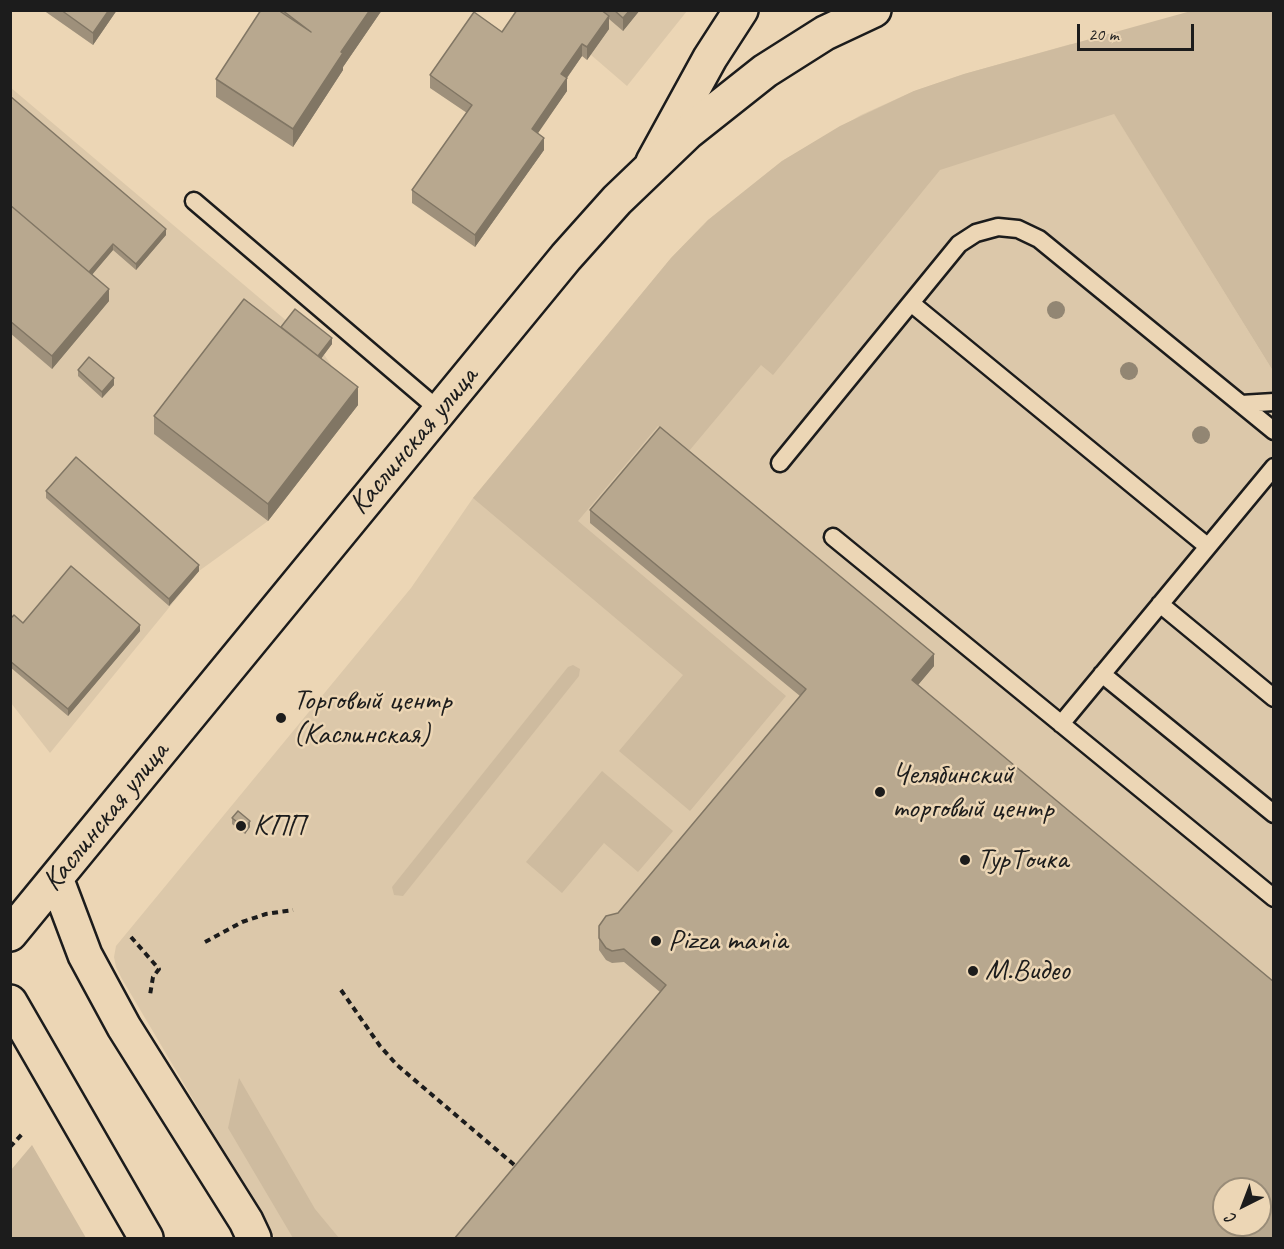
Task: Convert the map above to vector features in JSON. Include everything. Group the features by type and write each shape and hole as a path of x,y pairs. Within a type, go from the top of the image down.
{"main road":[{"path":"650,168 710,58 741,10"},
{"name":"Каслинская улица","path":"10,934 439,410 566,257 617,200 688,132 765,71 825,33 874,10"},
{"path":"56,878 84,955 124,1027 246,1221 254,1239"},
{"path":"10,1002 146,1239"}],"lane":[{"path":"194,201 439,410"},
{"path":"780,463 959,244 976,233 998,227 1018,229 1039,239 1274,431"},
{"path":"911,303 1207,546"},
{"path":"1241,404 1274,402"},
{"path":"1061,724 1274,466"},
{"path":"833,537 1274,898"},
{"path":"1160,604 1274,698"},
{"path":"1102,674 1274,814"}],"path":[{"path":"205,942 253,918 293,910"},
{"path":"341,990 380,1046 397,1065 521,1171"},
{"path":"10,1147 24,1132"}],"shaded area":[{"path":"540,11 687,11 627,86"},
{"path":"1191,11 1273,11 1273,371 1114,114 940,170 773,375 761,365 689,451 658,426 578,521 786,696 690,811 619,751 683,675 473,498 671,258 708,220 782,161 840,126 914,91 964,74"},
{"path":"1071,44 1273,371 1273,1238 275,1238 122,979 114,957 116,946 411,588 473,498 671,258 708,220 782,161 861,115 914,91 964,74"},
{"path":"10,87 321,350 358,405 268,521 199,571 50,753 11,703"},
{"path":"573,665 580,669 579,676 403,896 394,895 392,887 568,667"},
{"path":"602,771 673,831 638,872 604,843 562,893 526,862"},
{"path":"239,1078 315,1209 339,1238 293,1238 228,1128"},
{"path":"32,1145 86,1238 11,1238 11,1170"}],"building":[{"path":"61,10 109,10 93,33"},
{"path":"261,10 278,10 311,32 282,10 370,10 293,129 216,79"},
{"path":"517,10 601,10 609,16 587,47 582,44 561,74 567,78 532,129 544,138 475,235 412,190 472,105 430,75 474,12 502,32"},
{"path":"614,10 630,10 623,18"},
{"path":"10,96 166,229 136,264 113,244 89,272 10,205"},
{"path":"10,205 109,289 52,356 10,321"},
{"path":"244,299 358,387 268,504 154,416"},
{"path":"295,309 332,338 318,356 281,327"},
{"path":"89,357 114,378 102,392 78,370"},
{"name":"Челябинский торговый центр","path":"660,427 934,654 912,680 1274,982 1274,1239 454,1239 666,985 624,949 612,951 606,948 599,938 599,926 606,916 618,913 806,689 590,510"},
{"path":"76,457 199,565 169,599 46,491"},
{"path":"71,566 140,625 68,709 10,661 10,619 14,615 23,623"},
{"path":"238,811 250,821 245,828 232,818"}],"place":[{"name":"Торговый центр (Каслинская)","path":"281,718"},
{"name":"Челябинский торговый центр","path":"880,792"},
{"name":"КПП","path":"241,826"},
{"name":"ТурТочка","path":"965,860"},
{"name":"Pizza mania","path":"656,941"},
{"name":"М.Видео","path":"973,971"}]}
